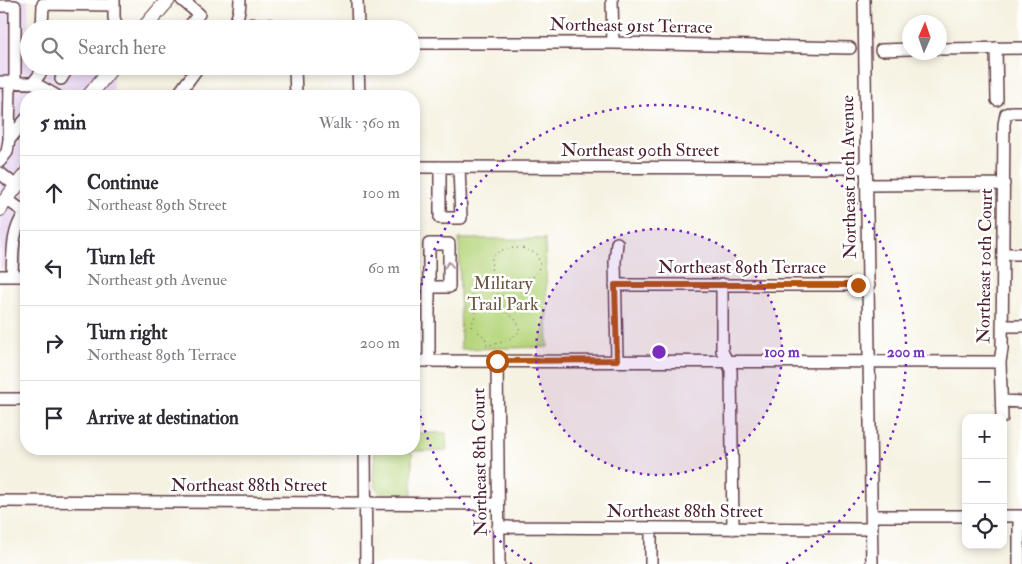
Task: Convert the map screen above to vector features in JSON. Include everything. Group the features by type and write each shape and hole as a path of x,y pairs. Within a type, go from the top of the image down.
{"main road":[{"path":"150,20 163,3"},
{"path":"94,90 106,75"},
{"path":"3,204 20,183"}],"street":[{"path":"182,0 199,14 194,20"},
{"path":"236,20 240,12 240,0"},
{"path":"357,0 358,20"},
{"path":"612,0 613,43"},
{"name":"Northeast 10th Avenue","path":"864,0 872,564"},
{"path":"42,20 43,4 114,2 115,20"},
{"path":"0,6 16,6 8,82 10,140 7,152 0,161"},
{"name":"Northeast 91st Terrace","path":"420,43 613,43 850,48"},
{"path":"996,48 997,100"},
{"path":"947,49 1022,48"},
{"path":"882,50 902,49"},
{"path":"33,83 39,75"},
{"path":"60,79 63,75"},
{"path":"181,90 192,75"},
{"path":"295,75 296,90"},
{"path":"358,75 359,90"},
{"path":"8,82 33,83 40,90"},
{"name":"Northeast 10th Court","path":"1002,414 1000,362 1002,349 1004,124 1006,114 1022,112"},
{"path":"10,140 20,127"},
{"name":"Northeast 90th Street","path":"420,167 866,168"},
{"path":"440,167 440,218 461,218 459,167"},
{"path":"0,173 20,178"},
{"path":"866,185 1004,184"},
{"path":"3,204 20,211"},
{"path":"12,276 14,235 20,219"},
{"path":"617,243 615,285 617,360"},
{"path":"429,287 449,287 450,244 429,244 429,287 429,360"},
{"path":"1003,254 1022,254"},
{"path":"0,276 20,276"},
{"path":"722,284 722,351 725,361 731,370 733,529"},
{"name":"Northeast 89th Terrace","path":"615,285 868,285"},
{"path":"1002,326 1022,326"},
{"path":"420,361 1000,362"},
{"name":"Northeast 8th Court","path":"497,361 499,564"},
{"path":"0,399 20,399"},
{"path":"1003,401 1022,402"},
{"path":"365,455 366,564"},
{"name":"Northeast 88th Street","path":"0,501 498,504"},
{"path":"872,516 962,516"},
{"path":"1007,516 1021,516 1019,564"},
{"name":"Northeast 88th Street","path":"498,527 872,529"},
{"path":"651,529 651,564"}],"path":[{"path":"523,248 537,254 540,265 535,276 505,286 501,294 502,308 517,321 520,331 512,338 498,344 487,345 485,337 471,327 477,310 470,299 477,287 491,278 492,257 496,253 504,249 523,248"}],"shaded area":[{"path":"0,0 28,0 28,20 20,20 20,75 112,75 113,90 20,90 20,268 0,268"}],"green space":[{"name":"Military Trail Park","path":"459,239 545,239 548,347 461,349"},
{"path":"420,433 446,433 447,451 420,451"},
{"path":"375,455 412,455 412,495 384,495 379,492 376,488"}],"route":[{"path":"497,361 617,360 615,285 858,285"}]}
